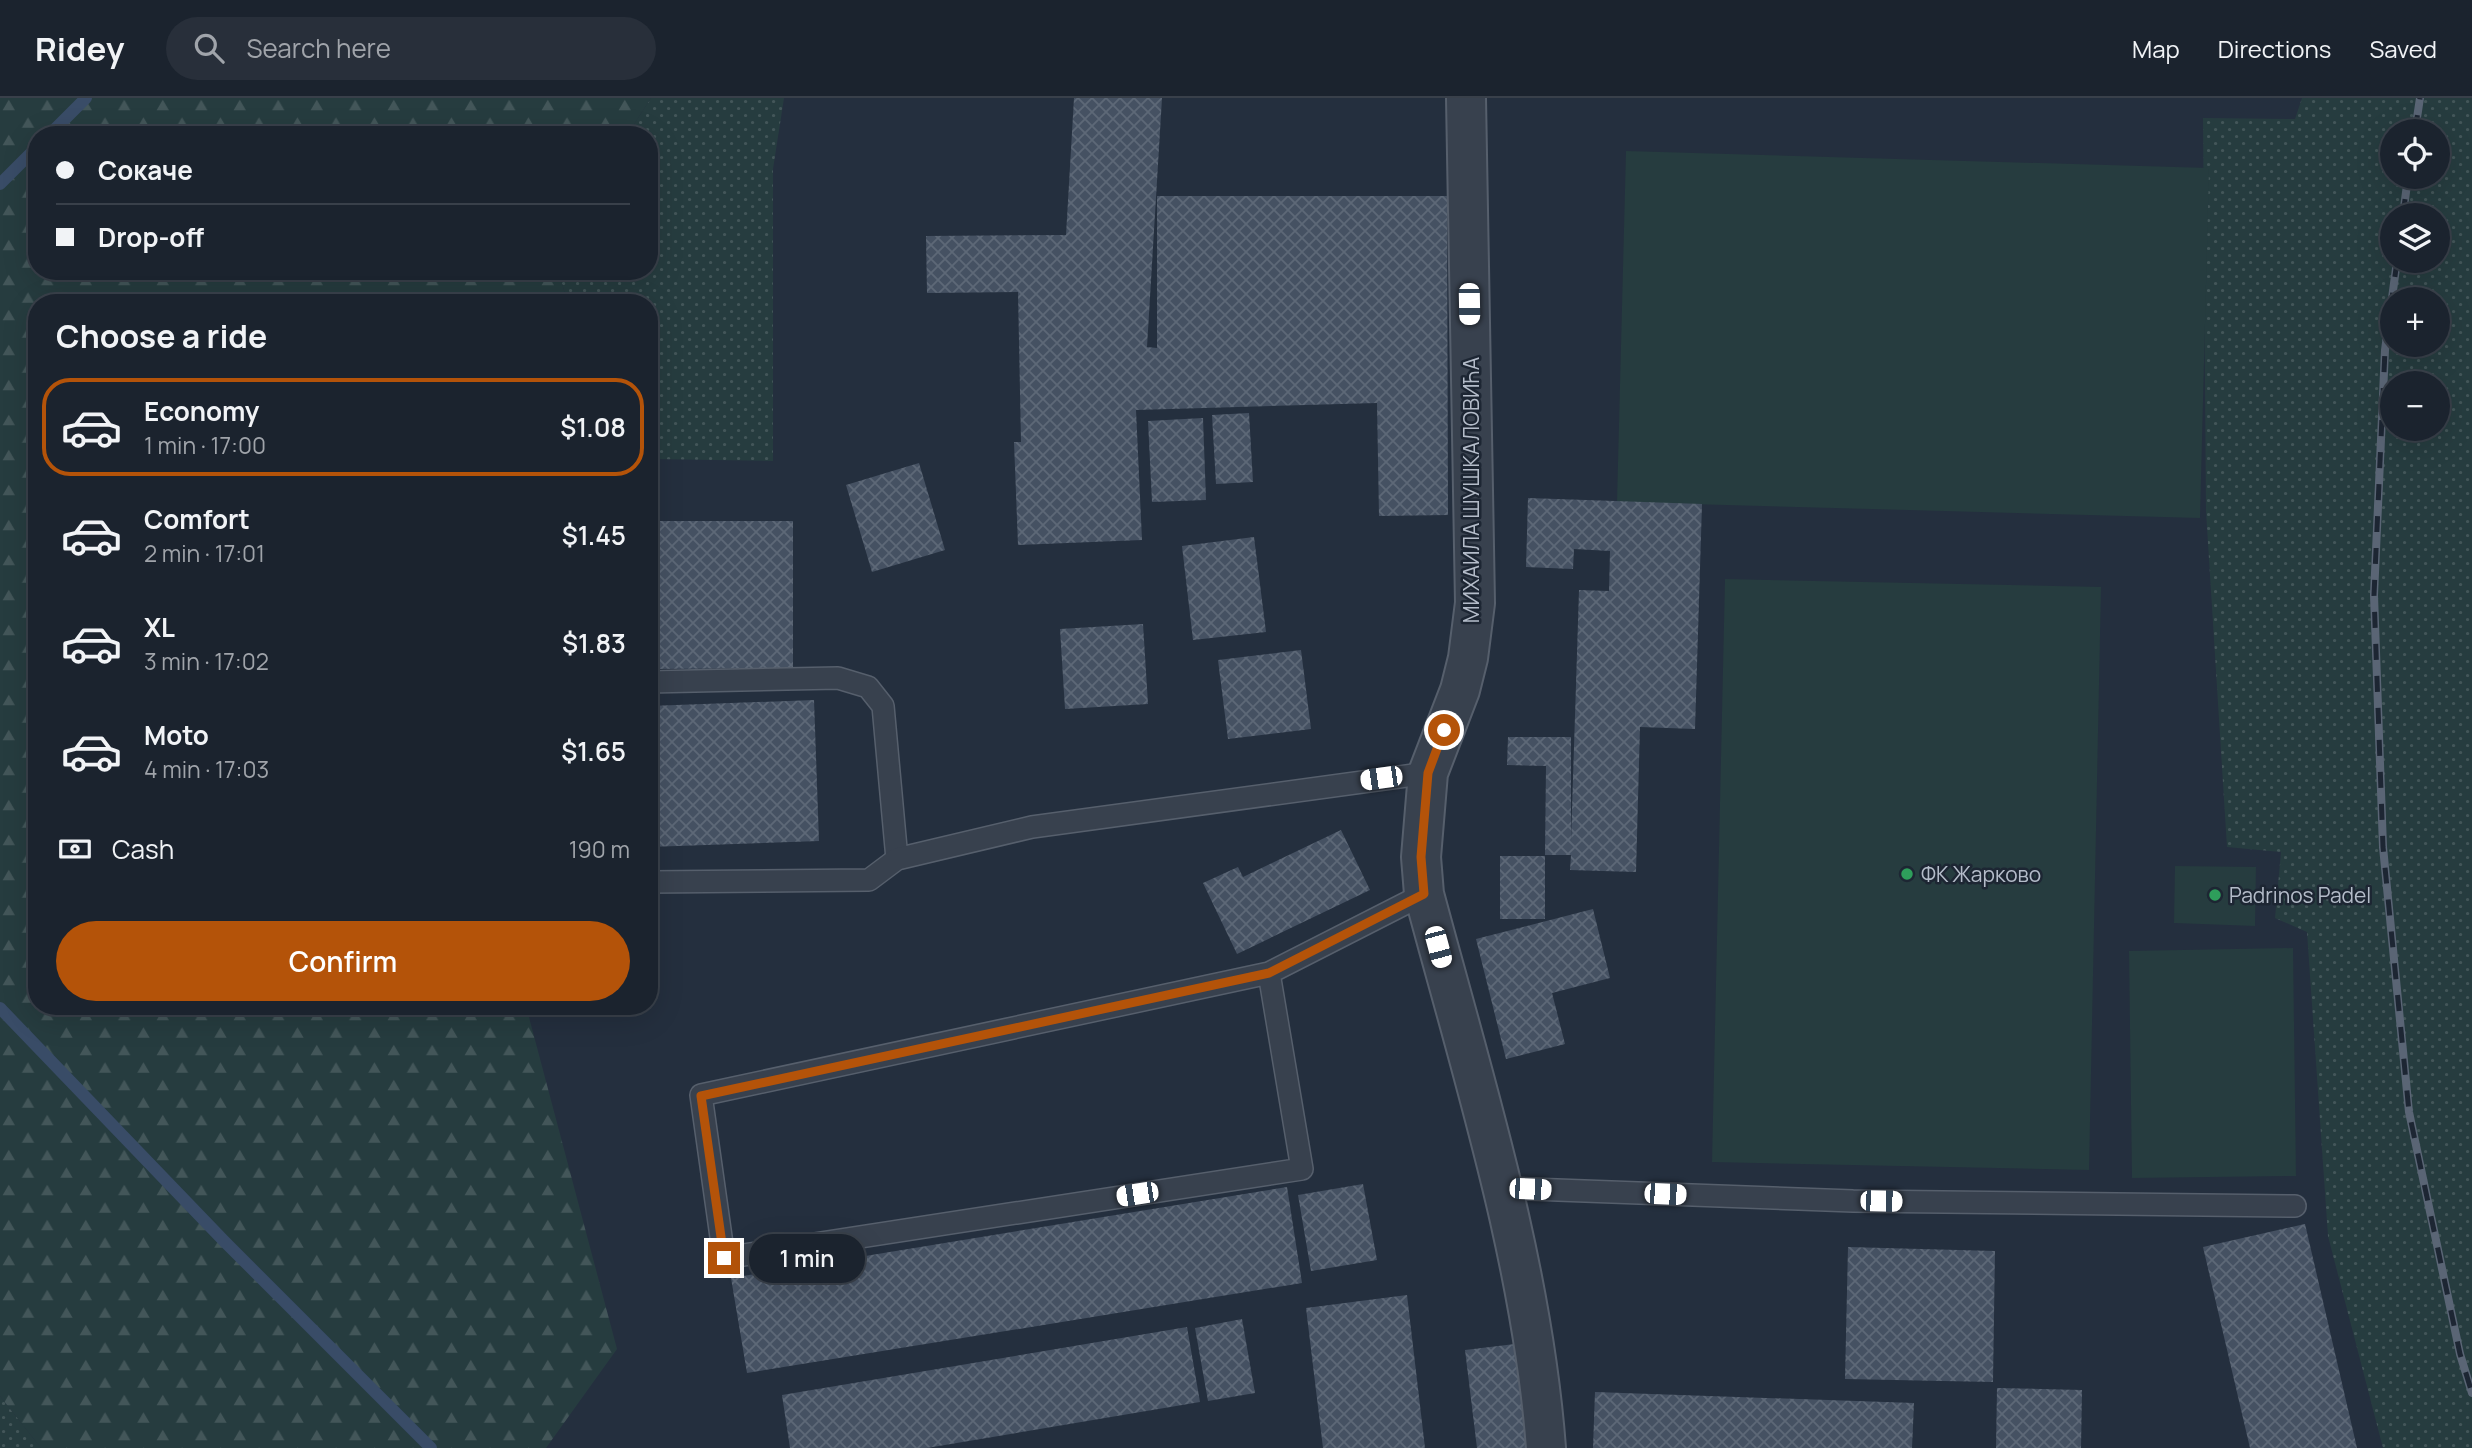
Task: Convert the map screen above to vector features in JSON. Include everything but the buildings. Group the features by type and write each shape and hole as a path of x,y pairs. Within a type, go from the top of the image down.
{"street":[{"name":"МИХАИЛА ШУШКАЛОВИЋА","path":"1466,98 1475,603 1468,658 1460,690 1428,773 1421,857 1424,894 1503,1188 1531,1334 1546,1448"}],"lane":[{"path":"658,682 838,678 868,687 883,706 897,859"},
{"path":"658,882 869,880 897,859 1032,827 1428,773"},
{"path":"1269,973 1302,1169 724,1258 701,1096 1269,973 1424,894"},
{"path":"1503,1188 1853,1201 2295,1206"}],"green space":[{"path":"0,98 651,98 633,126 28,126 28,280 561,280 565,294 28,294 28,1015 528,1015 617,1349 546,1448 41,1448 0,1396"},
{"path":"651,98 784,98 773,169 773,461 658,459 658,294 565,294 561,280 658,280 658,126 633,126"},
{"path":"2302,98 2472,98 2472,1448 2383,1448 2328,1236 2307,932 2275,918 2281,852 2227,847 2206,511 2203,118 2295,119"},
{"path":"1626,151 2209,168 2200,518 1617,502"},
{"name":"ФК Жарково","path":"1725,579 2101,587 2089,1170 1712,1162"},
{"name":"Padrinos Padel","path":"2175,866 2256,867 2255,926 2174,923"},
{"path":"2293,948 2296,1176 2132,1178 2129,951"},
{"path":"0,1396 41,1448 0,1448"}],"waterway":[{"path":"58,126 86,98"},
{"path":"0,184 28,156"},
{"path":"0,1008 224,1241 431,1448"}],"railway":[{"path":"2417,119 2420,98"},
{"path":"2405,203 2406,189"},
{"path":"2395,273 2385,350 2374,595 2383,847 2409,1112 2460,1354 2472,1393"}],"place":[{"name":"ФК Жарково","path":"1907,874"},
{"name":"Padrinos Padel","path":"2215,895"}],"route":[{"path":"724,1258 701,1096 1269,973 1424,894 1421,857 1428,773 1444,730"}]}
